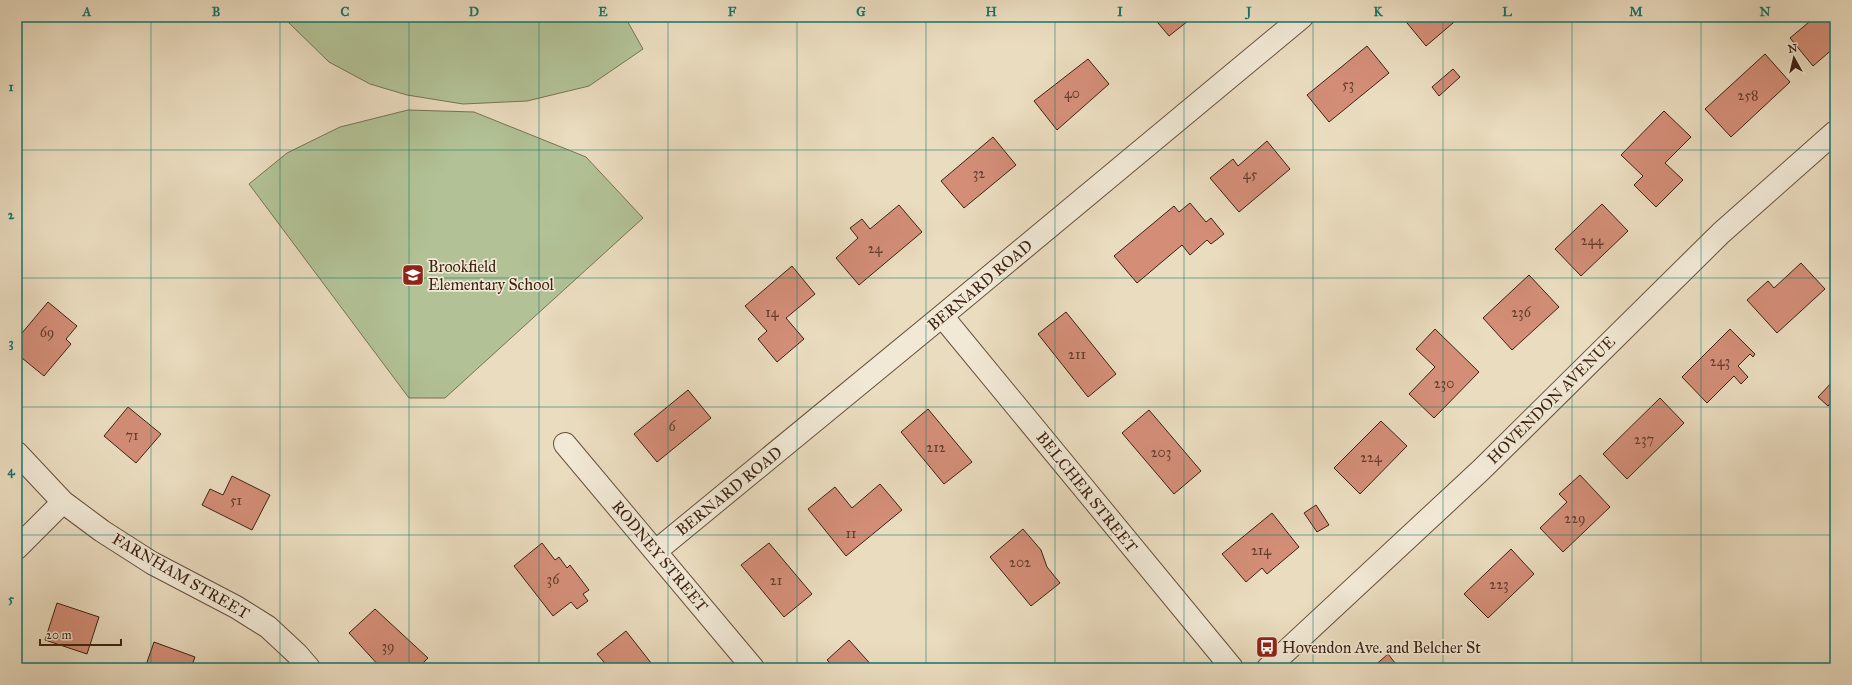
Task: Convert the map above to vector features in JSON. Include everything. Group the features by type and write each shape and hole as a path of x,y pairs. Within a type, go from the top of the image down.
{"street":[{"name":"BERNARD ROAD","path":"656,551 942,316 1295,19"},
{"name":"HOVENDON AVENUE","path":"1268,668 1481,470 1720,233 1835,132"},
{"name":"BELCHER STREET","path":"942,316 1232,668"},
{"name":"RODNEY STREET","path":"565,444 753,668"},
{"name":"FARNHAM STREET","path":"17,453 64,502 102,531 152,563 236,606 268,627 297,654 309,668"},
{"path":"17,548 64,502"}],"green space":[{"path":"285,17 625,17 643,49 589,86 527,101 463,104 407,95 370,84 329,62 289,23"},
{"path":"408,110 474,112 586,157 643,218 445,398 409,398 249,184 287,153 340,127"}],"building":[{"path":"1153,17 1193,17 1169,36"},
{"path":"1460,17 1426,46 1403,18"},
{"path":"1815,17 1835,17 1835,47 1813,66 1790,38"},
{"path":"1367,46 1389,73 1329,122 1307,95"},
{"path":"1765,54 1790,82 1731,137 1705,109"},
{"path":"1088,59 1109,84 1057,130 1034,101"},
{"path":"1453,69 1460,77 1439,96 1432,87"},
{"path":"1664,111 1691,137 1665,163 1683,180 1656,207 1634,185 1643,176 1621,155"},
{"path":"993,137 1016,165 964,208 941,181"},
{"path":"1267,141 1290,169 1239,212 1210,178 1233,159 1238,166"},
{"path":"1190,203 1206,222 1211,218 1224,234 1211,244 1207,240 1190,255 1182,245 1137,283 1114,256 1174,206 1179,212"},
{"path":"1602,204 1628,231 1581,276 1555,249"},
{"path":"899,205 922,232 859,285 836,258 858,238 850,228 862,219 870,229"},
{"path":"1801,263 1825,289 1777,333 1747,300 1768,281 1774,288"},
{"path":"792,266 815,294 786,318 804,339 777,362 758,339 767,331 745,306"},
{"path":"1529,275 1559,307 1512,350 1483,318"},
{"path":"48,302 77,326 66,339 71,344 44,376 17,354 17,339"},
{"path":"1066,312 1116,374 1088,397 1038,334"},
{"path":"1435,329 1479,372 1434,418 1409,394 1435,367 1416,349"},
{"path":"1730,329 1755,354 1753,357 1750,354 1738,366 1748,377 1741,384 1734,376 1707,403 1682,377"},
{"path":"1835,379 1835,398 1828,406 1818,397"},
{"path":"688,390 711,418 657,462 634,434"},
{"path":"1660,398 1684,423 1627,479 1603,454"},
{"path":"128,407 161,434 136,463 104,436"},
{"path":"928,409 972,462 944,484 901,432"},
{"path":"1149,410 1201,471 1174,494 1122,433"},
{"path":"1381,421 1407,446 1360,494 1334,468"},
{"path":"1580,475 1610,507 1563,552 1540,528 1567,502 1559,494"},
{"path":"232,476 270,495 252,530 202,505 210,489 223,495"},
{"path":"880,484 902,510 846,556 808,509 835,487 852,508"},
{"path":"1316,505 1329,525 1317,532 1304,513"},
{"path":"1272,513 1299,547 1267,574 1262,568 1246,582 1222,554"},
{"path":"1023,529 1041,550 1047,567 1060,583 1031,606 990,557"},
{"path":"542,543 555,560 559,557 567,568 570,565 589,590 583,594 588,601 577,609 571,602 553,616 514,566"},
{"path":"769,543 812,594 784,617 741,565"},
{"path":"1511,549 1534,574 1488,618 1464,594"},
{"path":"57,603 99,617 87,654 45,640"},
{"path":"375,609 428,658 418,668 381,668 349,633"},
{"path":"626,631 655,668 609,668 597,654"},
{"path":"849,640 874,668 835,668 827,660"},
{"path":"154,642 195,657 191,668 145,668"},
{"path":"1388,654 1399,668 1372,668"}],"place":[{"name":"Brookfield Elementary School","path":"413,275"},
{"name":"Hovendon Ave. and Belcher St","path":"1267,647"}]}
